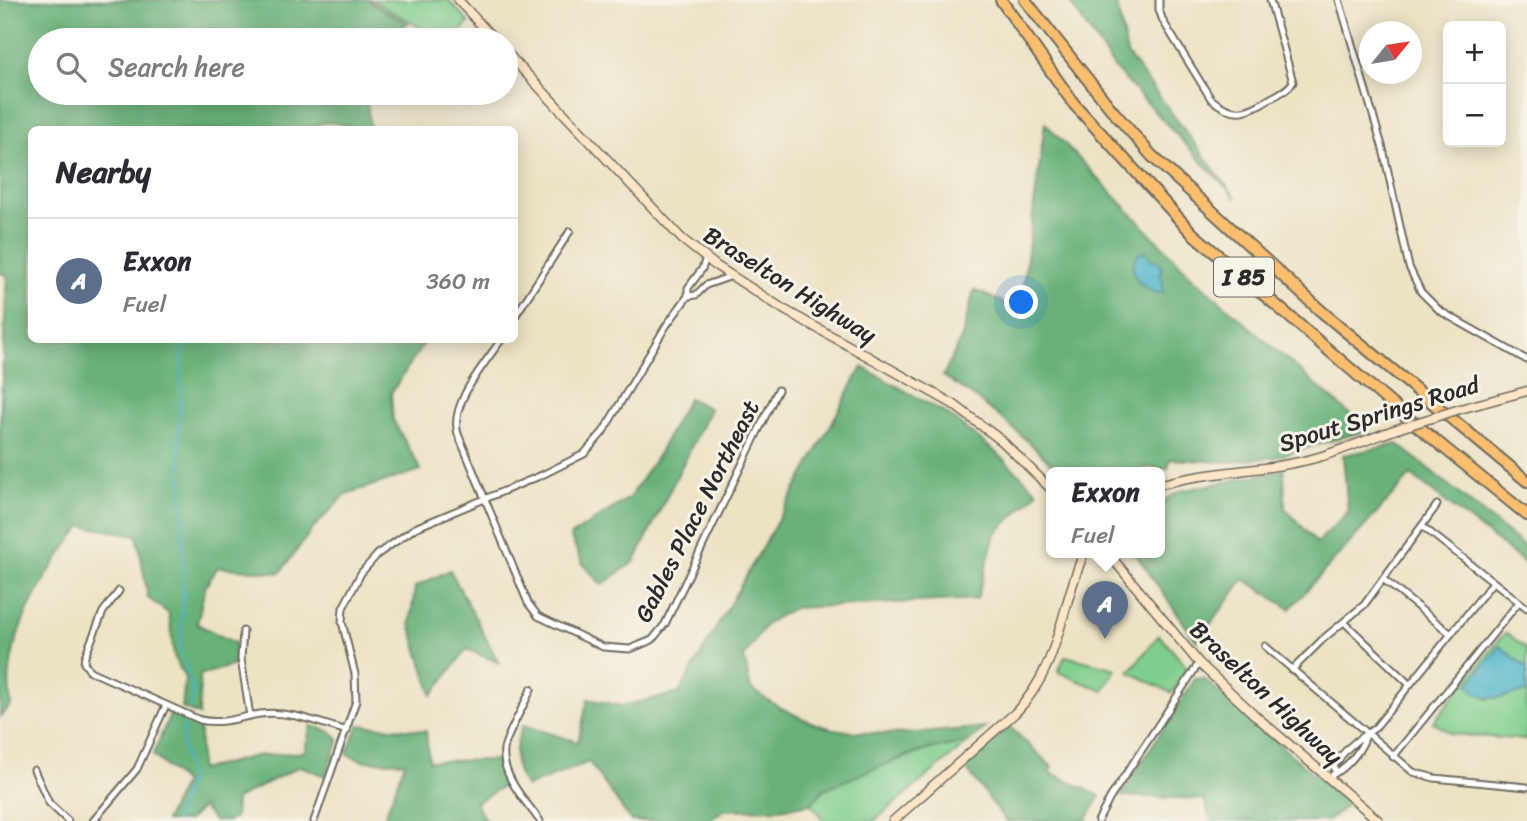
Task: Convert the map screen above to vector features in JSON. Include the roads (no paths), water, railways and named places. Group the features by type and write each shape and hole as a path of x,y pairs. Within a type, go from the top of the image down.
{"highway":[{"name":"I 85","path":"1001,0 1073,104 1192,233 1409,420 1527,515"},
{"name":"I 85","path":"1026,0 1062,48 1152,156 1321,311 1527,481"}],"main road":[{"path":"458,0 484,28"},
{"name":"Braselton Highway","path":"518,65 682,239 783,309 953,404 1002,441 1046,484"},
{"name":"Spout Springs Road","path":"1165,483 1186,477 1318,458 1400,428 1527,391"},
{"path":"893,821 1033,694 1049,664 1082,558"},
{"name":"Braselton Highway","path":"1112,558 1199,663 1258,718 1332,775 1379,821"}],"street":[{"path":"1159,0 1163,21 1211,99 1222,108 1234,112 1255,108 1289,88 1293,82 1270,0"},
{"path":"1339,0 1383,149 1409,267 1421,292 1440,311 1527,360"},
{"path":"518,312 570,231"},
{"path":"314,821 347,731 358,690 342,622 343,608 349,593 362,573 378,554 397,539 435,518 542,475 584,454 603,432 666,326 688,296 688,288 702,269 706,258"},
{"path":"688,296 696,295 706,285 732,276"},
{"name":"Gables Place Northeast","path":"499,343 457,407 455,424 528,603 538,616 603,647 630,649 652,640 665,624 778,390"},
{"path":"1292,670 1364,605 1437,505"},
{"path":"1422,526 1527,608"},
{"path":"1383,579 1451,634"},
{"path":"1332,775 1344,767 1364,743 1366,734 1375,728 1493,582"},
{"path":"120,591 103,612 85,656 84,663 90,671 200,720 215,723 279,713 347,731"},
{"path":"1393,757 1519,602"},
{"path":"1344,622 1410,685"},
{"path":"243,631 242,659 250,716"},
{"path":"1265,646 1413,772 1434,778 1527,787"},
{"path":"1098,821 1110,798 1199,663"},
{"path":"531,690 504,749 506,769 514,786 540,821"},
{"path":"93,821 137,769 166,705"},
{"path":"34,770 49,803 68,821"}],"water":[{"path":"1146,252 1152,260 1159,262 1163,293 1154,292 1144,286 1134,274 1133,267 1139,253"},
{"path":"1500,646 1527,668 1527,692 1495,698 1481,696 1468,684"}],"waterway":[{"path":"183,343 179,430 183,514 180,649 194,692 190,708"},
{"path":"175,821 190,777 182,744 184,724"}],"place":[{"name":"Exxon","path":"1105,639"}]}
